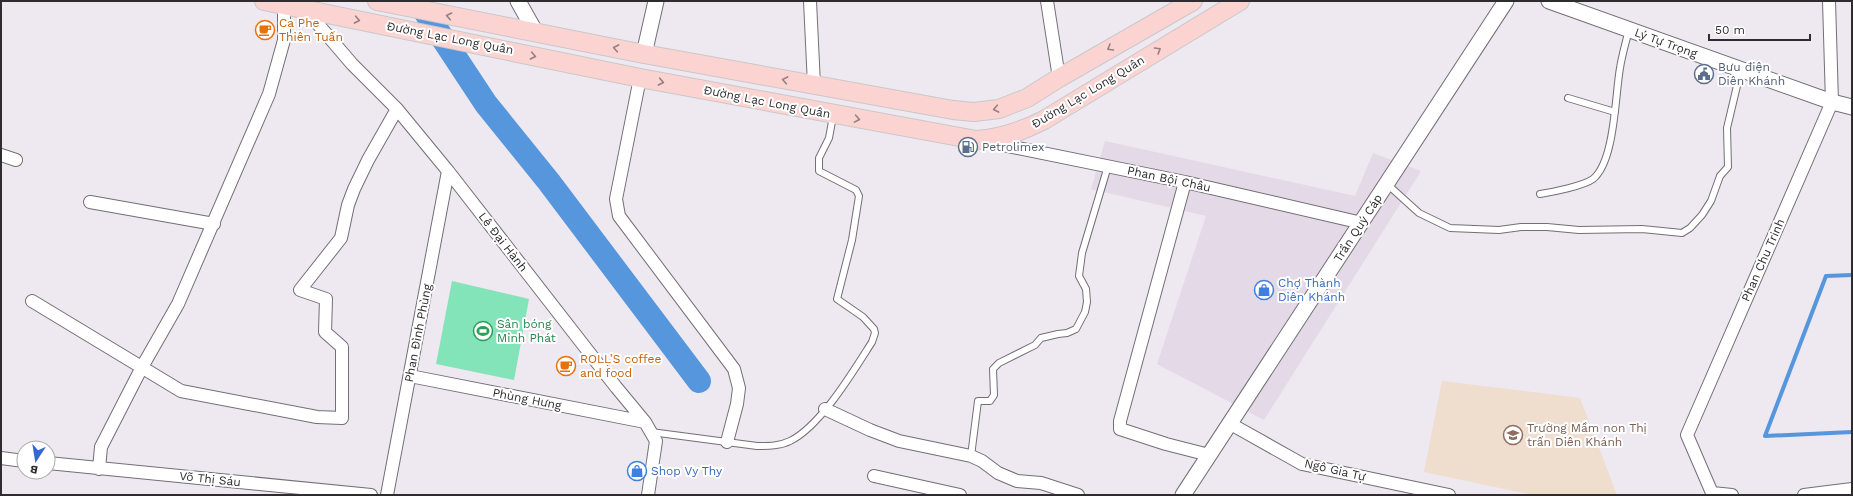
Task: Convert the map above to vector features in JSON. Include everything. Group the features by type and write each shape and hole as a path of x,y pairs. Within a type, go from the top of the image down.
{"main road":[{"name":"Đường Lạc Long Quân","path":"264,1 640,78 833,115 976,140 989,140 1014,134 1044,120 1240,1"},
{"name":"Đường Lạc Long Quân","path":"382,2 644,54 953,110 974,112 999,109 1027,98 1192,1"}],"street":[{"path":"518,1 536,33"},
{"path":"644,54 656,1"},
{"path":"810,1 814,85"},
{"path":"1047,1 1059,78"},
{"name":"Trần Quý Cáp","path":"1183,495 1506,1"},
{"name":"Lý Tự Trọng","path":"1549,1 1832,102 1852,107"},
{"name":"Phan Chu Trinh","path":"1732,495 1712,493 1687,435 1832,102 1829,1"},
{"path":"99,469 101,447 142,367 178,304 214,224 269,94 284,40 284,5"},
{"name":"Lê Đại Hành","path":"305,10 352,64 397,110 448,171 616,388 648,427"},
{"path":"640,78 616,199 619,216 734,369 739,388 737,404 727,442"},
{"path":"32,301 181,391 317,417 342,418 342,346 325,332 326,298 300,290 341,238 348,205 354,189 368,160 397,110"},
{"name":"Phan Bội Châu","path":"976,140 1185,182 1362,223"},
{"path":"1,155 16,160"},
{"name":"Phan Đình Phùng","path":"386,495 410,376 448,171"},
{"path":"1185,182 1120,421 1120,429 1166,444 1209,455"},
{"path":"90,202 214,224"},
{"name":"Phùng Hưng","path":"410,376 648,427"},
{"path":"825,409 870,430 899,441 971,456 982,461 998,473 1017,481 1046,484 1078,495"},
{"name":"Ngô Gia Tự","path":"1229,423 1302,464 1449,495"},
{"path":"648,427 656,441 648,495"},
{"path":"1,458 16,460"},
{"name":"Võ Thị Sáu","path":"56,464 371,495"},
{"path":"874,476 909,490 960,495"},
{"path":"1804,495 1852,489"}],"lane":[{"path":"1540,194 1562,190 1592,180 1599,172 1610,145 1620,68 1629,30"},
{"path":"1387,184 1420,213 1450,228 1499,230 1521,227 1547,227 1579,230 1642,229 1682,233 1690,228 1702,215 1711,201 1720,176 1728,167 1728,128 1741,69"},
{"path":"1568,98 1615,112"},
{"path":"648,427 727,442 757,446 779,445 797,437 825,409 847,380 872,342 875,332 874,329 863,317 837,299 852,240 859,196 856,190 819,171 819,158 829,138 833,115"},
{"path":"971,456 978,401 990,401 994,395 993,369 999,363 1036,345 1041,338 1067,333 1076,329 1085,312 1087,302 1086,289 1080,276 1082,253 1108,166"}],"shaded area":[{"name":"Chợ Thành Diên Khánh","path":"1105,141 1355,196 1373,153 1421,171 1264,420 1157,364 1206,216 1091,189"},
{"name":"Trường Mầm non Thị trấn Diên Khánh","path":"1442,381 1580,398 1617,495 1533,495 1424,472"}],"green space":[{"name":"Sân bóng Minh Phát","path":"452,281 529,299 514,380 436,364"}],"waterway":[{"path":"418,1 486,104 549,182 699,381"},
{"path":"1852,275 1826,276 1765,436 1852,432"}],"place":[{"name":"Ca Phe Thiên Tuấn","path":"265,30"},
{"name":"Bưu điện Diên Khánh","path":"1704,74"},
{"name":"Petrolimex","path":"968,147"},
{"name":"Chợ Thành Diên Khánh","path":"1264,290"},
{"name":"Sân bóng Minh Phát","path":"483,331"},
{"name":"ROLL’S coffee and food","path":"566,366"},
{"name":"Trường Mầm non Thị trấn Diên Khánh","path":"1513,435"},
{"name":"Shop Vy Thy","path":"637,471"}]}
